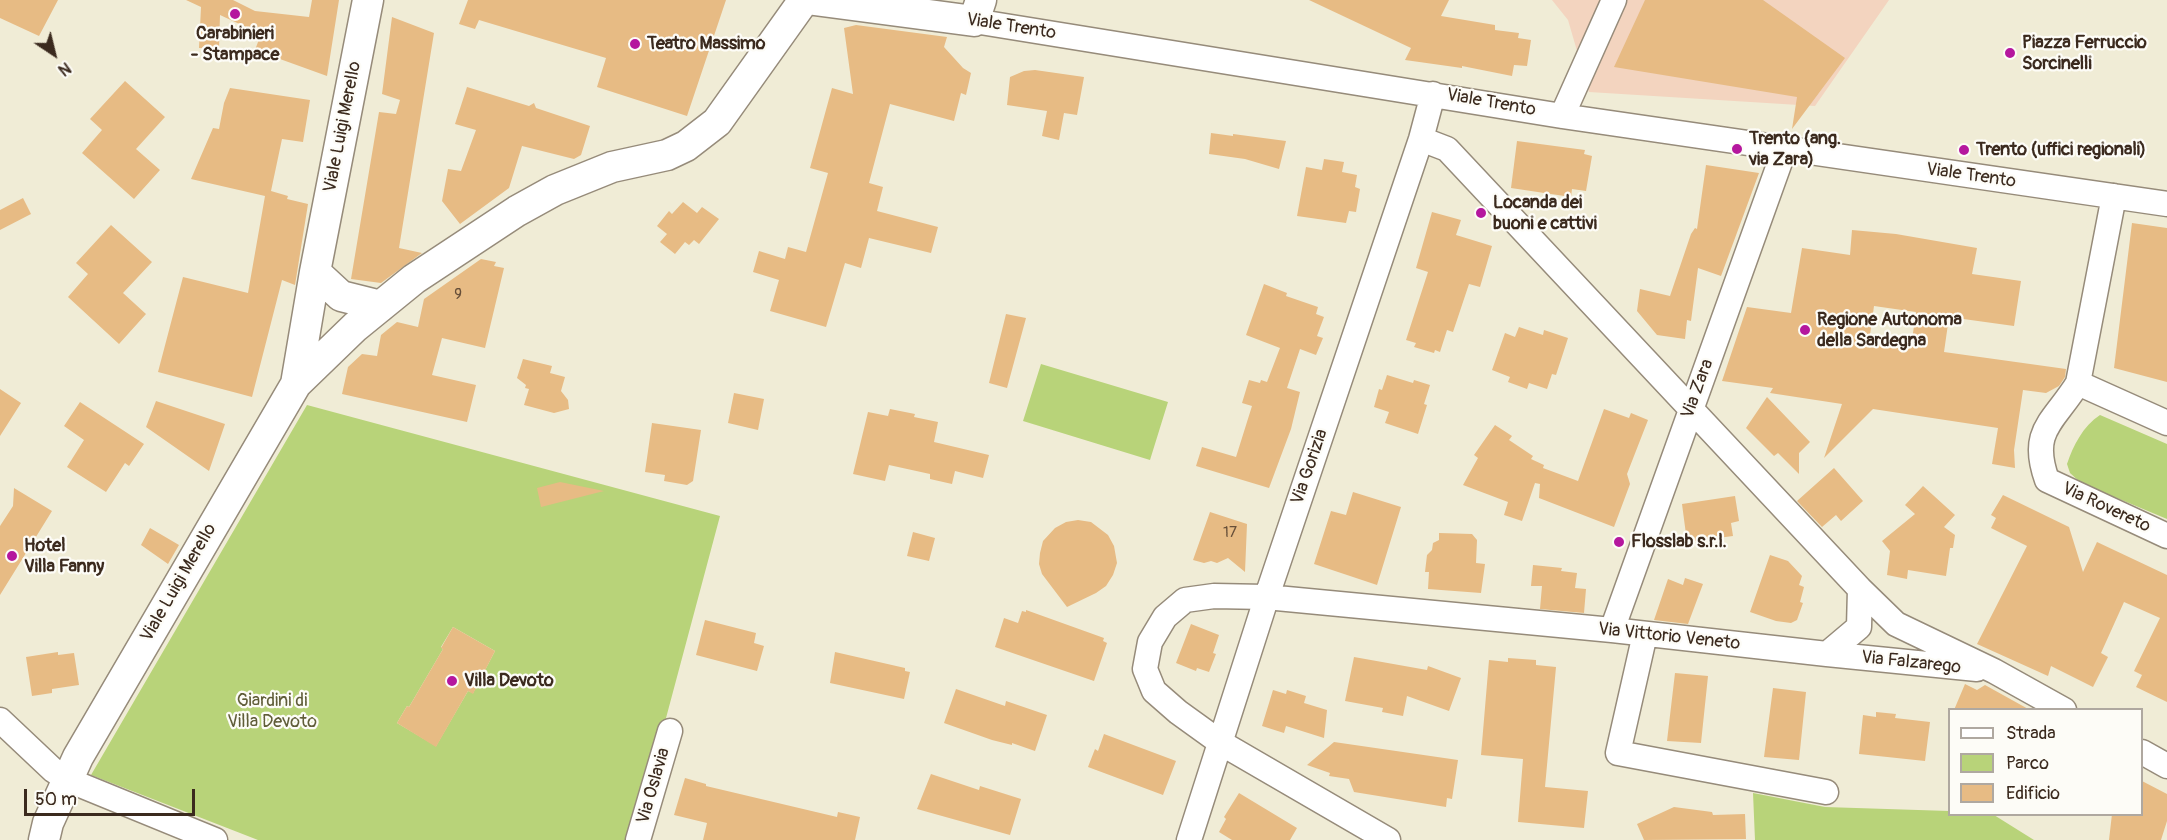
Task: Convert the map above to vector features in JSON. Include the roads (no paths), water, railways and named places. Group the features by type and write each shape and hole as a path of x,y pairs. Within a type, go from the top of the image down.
{"street":[{"name":"Viale Luigi Merello","path":"44,840 48,823 78,758 296,384 315,272 368,0"},
{"path":"296,384 339,342 414,279 507,217 555,190 612,167 667,155 686,146 717,122 804,0"},
{"name":"Viale Trento","path":"814,0 978,10 1562,116 2167,204"},
{"path":"1562,116 1614,0"},
{"name":"Via Gorizia","path":"1189,840 1266,597 1421,139 1433,94"},
{"path":"1421,139 1448,149 1860,590 1859,627 1827,654"},
{"name":"Via Zara","path":"1612,630 1785,148"},
{"name":"Via Rovereto","path":"2114,196 2078,384 2049,423 2040,442 2040,460 2047,480 2167,536"},
{"path":"315,272 341,296 381,306"},
{"path":"307,325 331,341 339,342"},
{"path":"2078,384 2167,423"},
{"name":"Via Falzarego","path":"1860,590 1896,624 1994,671 2060,708"},
{"name":"Via Vittorio Veneto","path":"1388,840 1221,743 1178,712 1154,691 1145,669 1150,642 1165,617 1185,600 1214,596 1266,597 1612,630 1827,654"},
{"path":"1645,634 1618,753 1826,792"},
{"name":"Via Falzarego","path":"1827,654 1994,671"},
{"path":"0,720 53,770 68,780 215,840"},
{"name":"Via Oslavia","path":"638,840 670,731"},
{"path":"2143,753 2167,766"}],"place":[{"name":"Carabinieri - Stampace","path":"235,14"},
{"name":"Teatro Massimo","path":"635,44"},
{"name":"Piazza Ferruccio Sorcinelli","path":"2010,53"},
{"name":"Trento (ang. via Zara)","path":"1737,149"},
{"name":"Trento (uffici regionali)","path":"1964,150"},
{"name":"Locanda dei buoni e cattivi","path":"1481,213"},
{"name":"Regione Autonoma della Sardegna","path":"1805,330"},
{"name":"Flosslab s.r.l.","path":"1619,542"},
{"name":"Hotel Villa Fanny","path":"12,556"},
{"name":"Villa Devoto","path":"452,681"}],"park label":[{"name":"Giardini di Villa Devoto","path":"272,711"}]}
